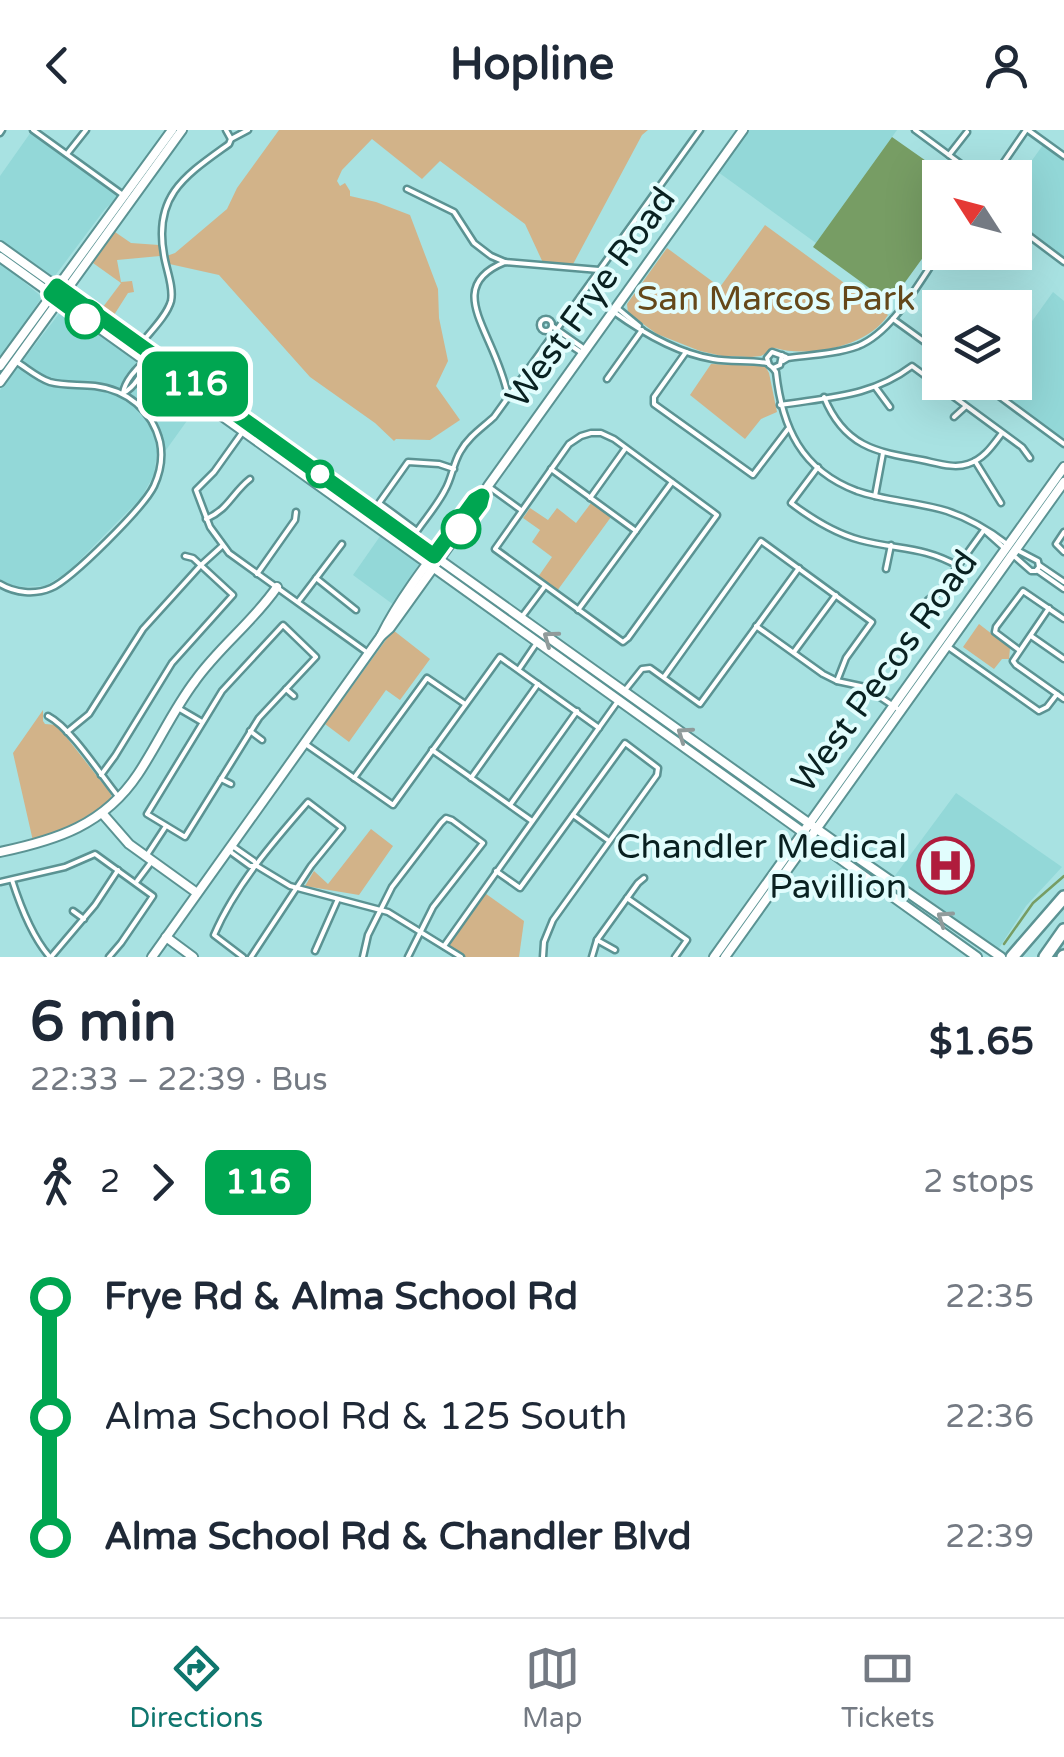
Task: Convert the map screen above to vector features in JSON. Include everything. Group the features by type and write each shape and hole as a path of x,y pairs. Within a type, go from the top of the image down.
{"highway":[{"path":"1012,957 1064,896"},
{"path":"1045,957 1064,930"}],"main road":[{"path":"0,382 63,297 172,130"},
{"path":"0,366 54,290 182,130"},
{"name":"West Frye Road","path":"152,957 368,653 480,504 488,486 743,130"},
{"path":"0,246 146,362 243,432 521,618 1001,957"},
{"path":"0,257 54,290"},
{"path":"63,297 140,345 249,422 537,643 977,957"},
{"path":"146,362 152,360 180,374"},
{"name":"West Pecos Road","path":"714,957 808,823 947,646 1064,467"},
{"name":"West Pecos Road","path":"725,957 811,838 897,708 1064,482"},
{"path":"0,852 62,836 102,813 119,798 202,671 277,587"},
{"path":"102,813 128,844 197,893"},
{"path":"166,937 193,957"}],"street":[{"path":"34,130 127,198"},
{"path":"68,154 86,130"},
{"path":"226,130 232,139"},
{"path":"140,345 172,297 162,245 167,207 177,186 248,130"},
{"path":"454,469 408,462 380,503 417,531 444,492 454,469 458,454 494,416 700,130"},
{"path":"914,130 955,160"},
{"path":"1005,160 1027,130 1064,156"},
{"path":"950,156 967,132"},
{"path":"406,189 454,212 472,241 505,262 599,270"},
{"path":"1032,238 1064,262"},
{"path":"491,256 492,268"},
{"path":"505,262 492,268 476,285 474,302 508,396"},
{"path":"615,310 686,352 730,362 765,360 775,352 784,358 860,345 883,330 927,270"},
{"path":"893,318 922,340"},
{"path":"607,379 642,329"},
{"path":"553,330 584,352"},
{"path":"686,352 652,400 654,404 753,475 788,429"},
{"path":"784,358 776,369 780,405 788,429 818,467 843,484 875,496 953,513 991,532 1028,570 1038,568"},
{"path":"0,584 32,592 60,583 151,491 160,467 160,440 135,400 93,386 53,383 16,360"},
{"path":"765,360 776,369"},
{"path":"123,393 138,366 146,362"},
{"path":"780,405 876,388 912,366 1022,447 1030,458"},
{"path":"876,388 890,407"},
{"path":"824,398 845,432 869,449 883,453 958,466 985,454 1002,433"},
{"path":"1004,400 1064,444"},
{"path":"954,417 966,406"},
{"path":"249,422 214,472 196,490 206,519 222,546 368,653"},
{"path":"591,433 607,436 626,448 718,515 623,642 494,549 574,439 591,433"},
{"path":"590,498 626,448"},
{"path":"875,496 883,453"},
{"path":"975,461 1001,503"},
{"path":"818,467 791,503 808,516 861,540 930,552 958,566"},
{"path":"551,469 636,531"},
{"path":"206,519 224,509 250,479"},
{"path":"578,610 672,482"},
{"path":"488,486 521,510"},
{"path":"257,574 295,520 296,512"},
{"path":"928,600 940,591 984,530"},
{"path":"1064,532 1056,544 1064,552"},
{"path":"664,677 762,541 872,622 846,658 837,681"},
{"path":"298,602 342,544"},
{"path":"886,569 890,545"},
{"path":"67,732 90,714 143,629 222,546"},
{"path":"1011,549 1035,559 1038,568 1064,586"},
{"path":"100,775 172,663 233,595 193,558 185,556"},
{"path":"444,946 642,669 651,668 700,704 798,568"},
{"path":"316,578 356,610"},
{"path":"521,618 544,586"},
{"path":"1019,650 994,632 1023,591 1064,618"},
{"path":"794,653 836,596"},
{"path":"1049,608 1014,661 1064,699"},
{"path":"283,625 316,657 250,731 186,837 148,814 202,722 222,691 283,625"},
{"path":"756,626 823,674 865,687 897,708"},
{"path":"1030,635 1064,659"},
{"path":"519,669 537,643"},
{"path":"947,646 1039,711 1057,694"},
{"path":"304,743 393,805 500,656 600,728"},
{"path":"354,778 427,678 465,704"},
{"path":"471,778 538,684"},
{"path":"286,689 294,696"},
{"path":"178,708 202,722"},
{"path":"510,804 577,711"},
{"path":"48,716 57,720 119,798"},
{"path":"250,731 262,740"},
{"path":"496,871 520,888 625,743 658,768 657,775 553,920 543,957"},
{"path":"432,750 532,820"},
{"path":"221,779 231,784"},
{"path":"243,957 214,935 256,866 308,802 342,828 311,866 252,957"},
{"path":"573,815 610,842"},
{"path":"363,957 364,943 399,877 446,818 483,842 433,906 408,957"},
{"path":"136,883 166,826"},
{"path":"230,847 297,888 381,909 461,957"},
{"path":"0,882 65,867 94,854 118,870 154,896 109,957"},
{"path":"12,880 40,946 50,957 84,919 118,870"},
{"path":"592,957 597,940 644,878"},
{"path":"627,898 687,940 675,957"},
{"path":"315,951 338,899"},
{"path":"74,911 84,919"},
{"path":"597,940 615,950"}],"shaded area":[{"path":"748,130 897,130 816,243 718,172"},
{"path":"31,132 117,195 54,277 0,240 0,176"},
{"path":"892,137 925,160 922,259 890,303 813,247"},
{"path":"1043,145 1064,161 1064,258 1032,234 1032,160"},
{"path":"0,262 42,297 0,360"},
{"path":"1053,292 1064,301 1064,439 1011,400 1032,400 1032,321"},
{"path":"62,310 199,404 166,450 157,452 154,475 141,498 68,572 45,586 17,587 0,580 0,390"},
{"path":"383,532 428,564 398,608 353,575"},
{"path":"956,793 1062,867 1026,906 996,953 891,881"}],"green space":[{"path":"279,130 648,130 571,268 544,265 525,224 440,161 422,179 372,139 342,170 337,181 340,186 345,183 350,196 410,215 438,289 448,361 436,386 460,420 430,440 394,441 310,377 219,275 165,263 164,257 175,253 227,209 237,188"},
{"name":"San Marcos Park","path":"765,225 888,315 867,335 836,347 804,352 775,348 751,357 700,351 657,334 628,313 627,304 667,248 720,287"},
{"path":"115,232 131,243 159,245 160,256 117,260 121,282 132,281 134,292 128,293 114,315 103,307 121,283 93,263"},
{"path":"711,364 765,366 769,373 777,412 761,419 745,439 690,395"},
{"path":"591,503 611,517 557,591 538,577 552,557 532,542 540,530 523,518 530,508 548,520 557,508 576,523"},
{"path":"979,624 1010,648 1009,659 1002,659 994,669 963,647"},
{"path":"393,630 430,659 400,700 386,690 349,742 325,724"},
{"path":"43,710 45,724 57,725 112,799 75,824 33,841 13,753"},
{"path":"371,829 393,846 359,895 305,886 314,871 328,884"},
{"path":"482,891 524,921 519,957 461,957 444,946"}],"waterway":[{"path":"1004,944 1033,903 1064,876"}],"bus line":[{"name":"116","path":"85,319 51,294 57,286 434,556 482,496 461,529"}],"place":[{"name":"Chandler Medical Pavillion","path":"946,866"}]}
